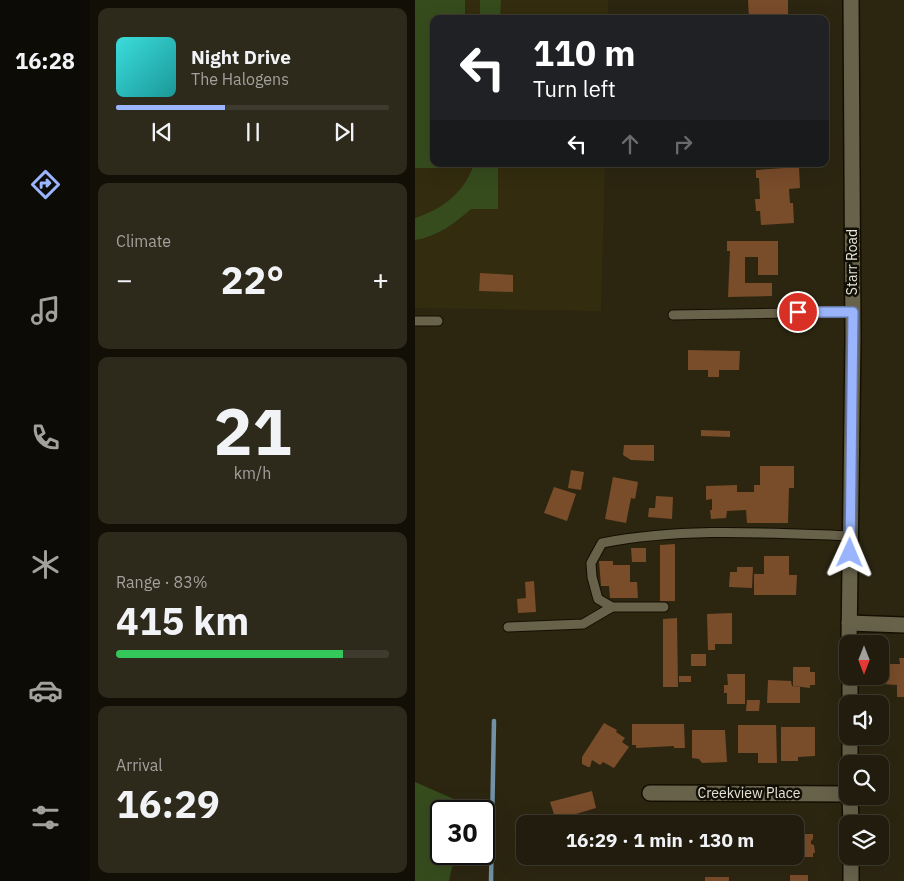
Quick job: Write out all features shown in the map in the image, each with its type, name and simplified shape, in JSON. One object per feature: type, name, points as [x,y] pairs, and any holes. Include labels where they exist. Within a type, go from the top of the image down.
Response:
[{"type":"street","name":"Starr Road","points":[[849,635],[853,312],[851,0]]},
{"type":"street","points":[[849,623],[904,625]]},
{"type":"street","name":"Creekview Place","points":[[650,793],[839,795]]},
{"type":"street","points":[[851,865],[851,881]]},
{"type":"lane","points":[[673,315],[853,312]]},
{"type":"lane","points":[[415,321],[438,321]]},
{"type":"lane","points":[[612,607],[598,598],[592,577],[591,563],[602,543],[637,536],[692,533],[772,533],[850,536]]},
{"type":"lane","points":[[508,627],[583,624],[612,607],[664,607]]},
{"type":"shaded area","points":[[415,0],[608,0],[608,15],[430,15],[430,167],[605,167],[601,311],[415,308]]},
{"type":"green space","points":[[415,0],[465,0],[465,15],[430,15],[430,167],[463,168],[415,168]]},
{"type":"green space","points":[[480,0],[501,0],[500,15],[480,15]]},
{"type":"green space","points":[[473,167],[498,167],[498,209],[471,209],[438,233],[415,240],[415,218],[435,210],[452,198],[470,174]]},
{"type":"green space","points":[[415,782],[456,800],[430,800],[430,865],[453,865],[449,881],[415,881]]},
{"type":"building","points":[[748,0],[788,0],[788,15],[749,15]]},
{"type":"building","points":[[799,167],[800,188],[789,189],[790,203],[793,203],[794,223],[761,225],[760,211],[756,211],[755,199],[760,199],[759,178],[756,178],[756,170]]},
{"type":"building","points":[[727,241],[778,241],[778,275],[758,275],[758,257],[745,257],[745,283],[772,283],[772,296],[728,297],[730,251],[727,251]]},
{"type":"building","points":[[480,273],[513,275],[513,292],[479,291]]},
{"type":"building","points":[[688,350],[740,351],[739,370],[719,370],[719,377],[708,377],[708,370],[688,370]]},
{"type":"building","points":[[701,430],[730,431],[730,437],[701,436]]},
{"type":"building","points":[[624,445],[654,445],[654,461],[631,460],[623,455]]},
{"type":"building","points":[[760,466],[794,466],[794,488],[789,488],[788,523],[747,523],[746,510],[727,511],[726,518],[711,519],[712,499],[706,500],[706,486],[737,485],[737,492],[754,492],[754,485],[760,485]]},
{"type":"building","points":[[571,470],[584,472],[581,490],[568,488]]},
{"type":"building","points":[[613,477],[638,482],[635,499],[631,498],[626,523],[605,519]]},
{"type":"building","points":[[554,487],[576,494],[567,521],[544,513]]},
{"type":"building","points":[[656,496],[673,497],[672,519],[648,517],[649,508],[655,508]]},
{"type":"building","points":[[675,544],[675,601],[660,601],[660,545]]},
{"type":"building","points":[[631,548],[646,548],[646,562],[632,562]]},
{"type":"building","points":[[764,556],[789,556],[789,575],[797,575],[796,595],[754,595],[754,574],[764,574]]},
{"type":"building","points":[[599,561],[613,561],[613,565],[630,565],[630,582],[637,582],[638,598],[610,598],[609,586],[601,586]]},
{"type":"building","points":[[737,567],[753,567],[752,588],[729,587],[730,572],[737,572]]},
{"type":"building","points":[[534,581],[536,612],[518,613],[517,599],[526,598],[525,582]]},
{"type":"building","points":[[732,613],[732,644],[715,644],[715,650],[708,650],[707,614]]},
{"type":"building","points":[[677,618],[678,687],[663,687],[663,619]]},
{"type":"building","points":[[691,654],[706,654],[706,666],[691,666]]},
{"type":"building","points":[[899,658],[904,658],[904,697],[897,697],[897,685],[889,684],[889,664],[900,664]]},
{"type":"building","points":[[793,667],[810,667],[810,672],[815,672],[815,685],[810,685],[810,688],[793,686]]},
{"type":"building","points":[[727,674],[745,674],[745,704],[727,704],[727,693],[724,693],[724,685],[728,685]]},
{"type":"building","points":[[679,676],[691,676],[691,682],[679,682]]},
{"type":"building","points":[[768,680],[791,681],[792,686],[800,687],[800,703],[767,703]]},
{"type":"building","points":[[747,700],[760,700],[759,711],[746,711]]},
{"type":"building","points":[[604,723],[617,730],[616,732],[625,738],[622,742],[629,747],[614,768],[603,762],[600,765],[592,760],[590,767],[588,767],[582,764],[582,757]]},
{"type":"building","points":[[632,724],[684,724],[685,748],[674,748],[674,746],[636,748],[636,745],[632,745]]},
{"type":"building","points":[[738,725],[776,725],[777,763],[758,763],[758,753],[738,753]]},
{"type":"building","points":[[781,727],[815,727],[815,756],[798,757],[798,761],[781,761]]},
{"type":"building","points":[[692,730],[725,730],[727,762],[702,763],[699,759],[692,758]]},
{"type":"building","points":[[592,791],[596,808],[573,815],[554,815],[550,802]]},
{"type":"building","points":[[804,831],[805,834],[813,834],[811,844],[814,845],[815,853],[813,853],[813,857],[804,857]]},
{"type":"building","points":[[790,875],[808,875],[808,881],[790,881]]},
{"type":"building","points":[[705,877],[729,877],[729,881],[705,881]]},
{"type":"waterway","points":[[491,881],[494,721]]},
{"type":"route","points":[[798,312],[853,312],[850,553]]}]
